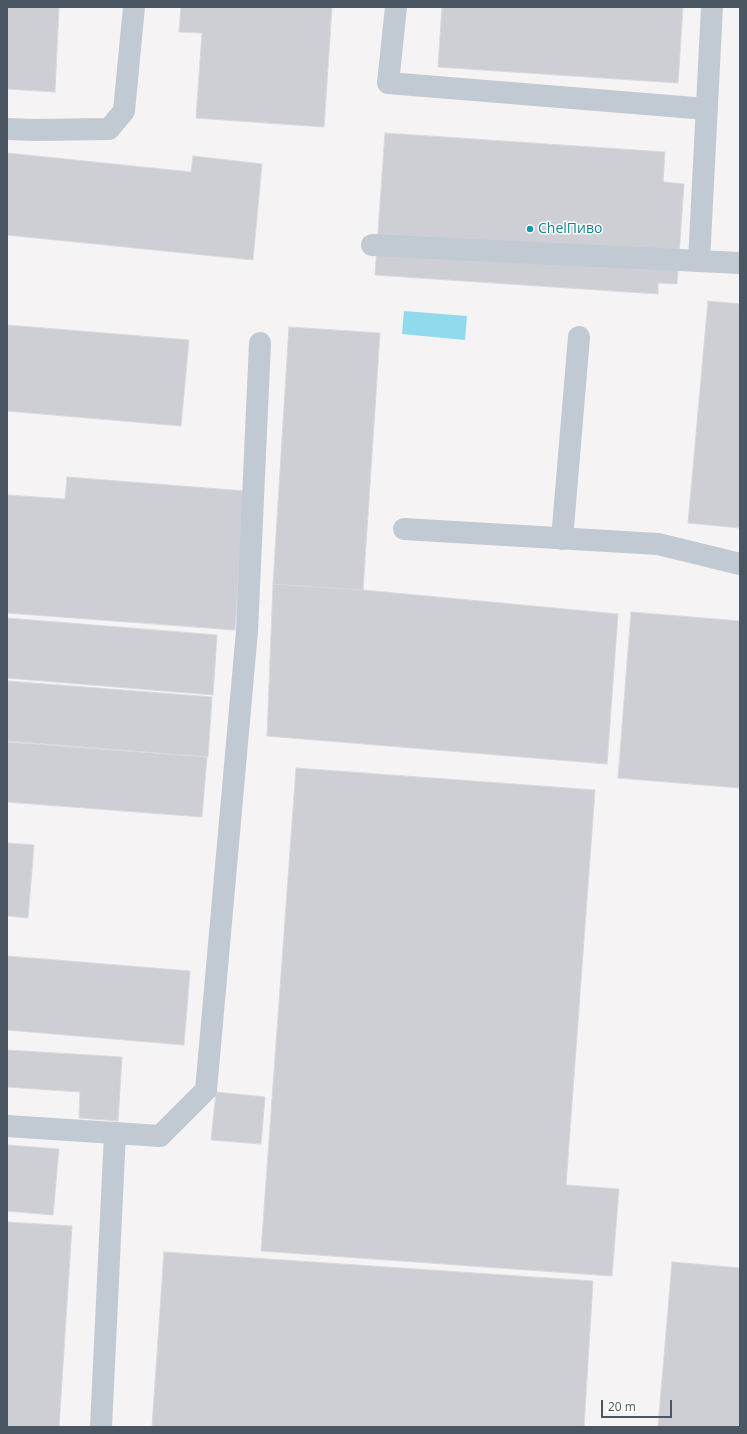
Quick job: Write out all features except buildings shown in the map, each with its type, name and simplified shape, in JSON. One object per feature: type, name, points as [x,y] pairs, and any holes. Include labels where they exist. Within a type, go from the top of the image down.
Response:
[{"type":"street","points":[[7,129],[109,129],[124,111],[134,7]]},
{"type":"street","points":[[396,7],[388,83],[707,109]]},
{"type":"street","points":[[699,261],[712,7]]},
{"type":"street","points":[[372,245],[740,263]]},
{"type":"street","points":[[562,539],[579,337]]},
{"type":"street","points":[[7,1126],[160,1136],[206,1090],[247,630],[260,343]]},
{"type":"street","points":[[404,528],[658,544],[740,564]]},
{"type":"street","points":[[101,1427],[115,1133]]},
{"type":"water","points":[[404,311],[467,316],[465,340],[402,334]]},
{"type":"place","name":"ChelПиво","points":[[530,229]]}]
